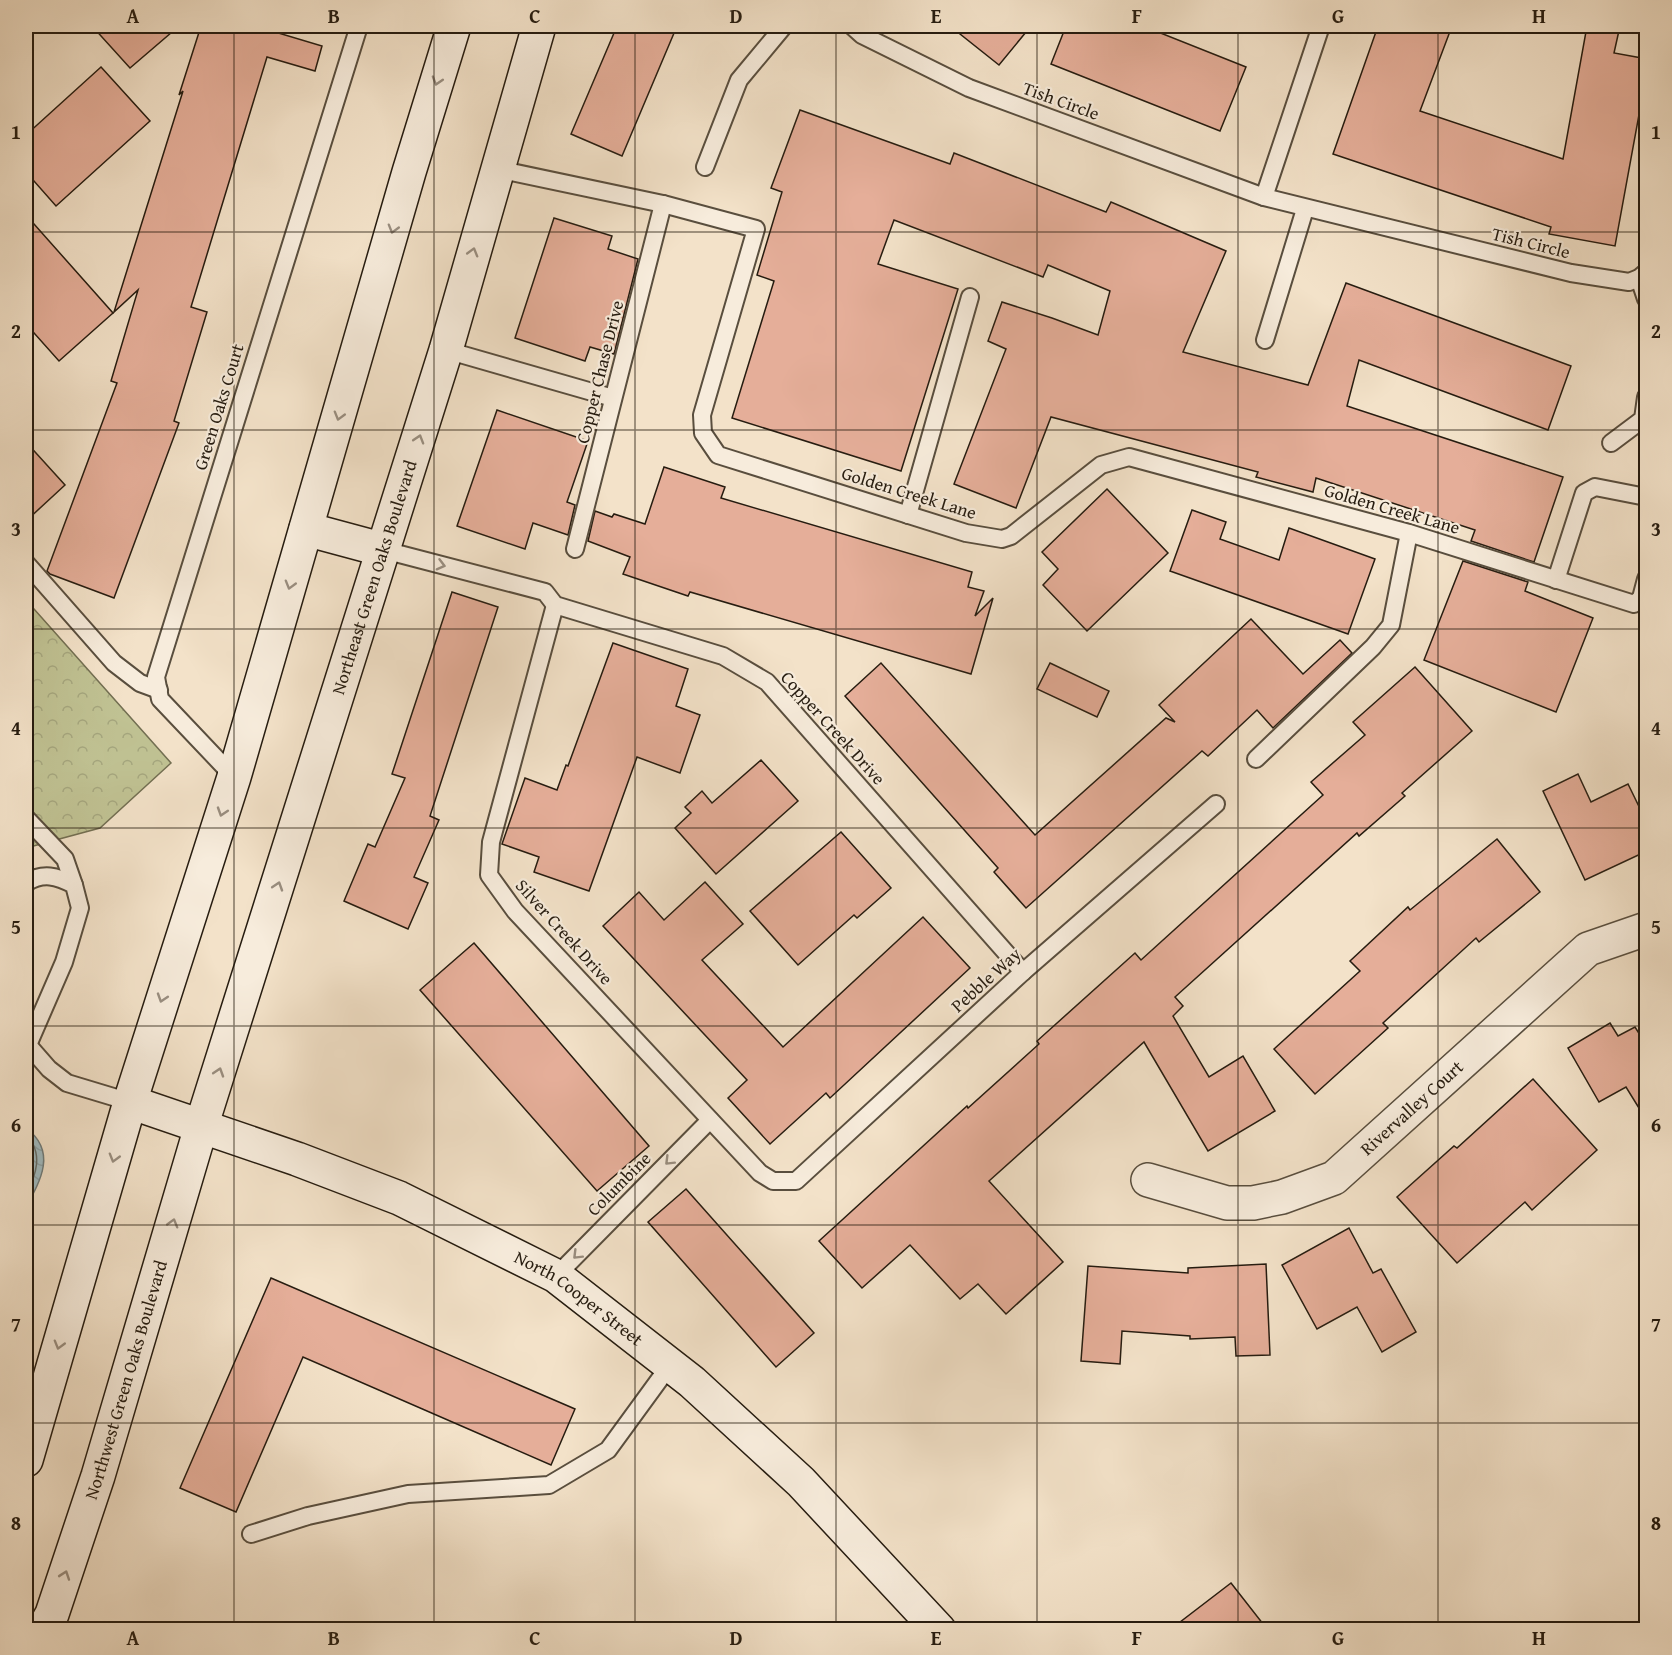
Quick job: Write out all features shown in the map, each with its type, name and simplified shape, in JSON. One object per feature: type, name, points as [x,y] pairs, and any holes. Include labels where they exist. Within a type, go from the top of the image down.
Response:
[{"type":"main road","points":[[26,1460],[130,1102],[234,777],[409,172],[454,26]]},
{"type":"main road","name":"Northeast Green Oaks Boulevard","points":[[201,1127],[446,350],[539,26]]},
{"type":"main road","points":[[306,529],[384,550]]},
{"type":"main road","name":"Rivervalley Court","points":[[1148,1180],[1227,1203],[1252,1203],[1282,1197],[1334,1178],[1588,949],[1647,929]]},
{"type":"main road","name":"North Cooper Street","points":[[130,1102],[399,1198],[556,1276],[692,1382],[801,1482],[939,1629]]},
{"type":"main road","name":"Northwest Green Oaks Boulevard","points":[[43,1629],[52,1614],[98,1476],[201,1127]]},
{"type":"lane","name":"Green Oaks Court","points":[[159,690],[156,677],[158,668],[359,26]]},
{"type":"lane","points":[[705,167],[739,80],[784,26]]},
{"type":"lane","name":"Tish Circle","points":[[852,26],[862,35],[969,88],[1264,197],[1571,273],[1629,282],[1643,275]]},
{"type":"lane","points":[[1264,197],[1321,26]]},
{"type":"lane","name":"Golden Creek Lane","points":[[497,169],[663,204],[756,229],[702,415],[703,433],[718,455],[966,533],[1002,539],[1011,536],[1101,465],[1129,457],[1409,533],[1634,604],[1641,598],[1647,579]]},
{"type":"lane","name":"Copper Chase Drive","points":[[575,549],[663,204]]},
{"type":"lane","points":[[1265,340],[1305,209]]},
{"type":"lane","points":[[1643,275],[1647,299]]},
{"type":"lane","points":[[909,515],[970,297]]},
{"type":"lane","points":[[446,350],[613,398]]},
{"type":"lane","points":[[1611,443],[1645,419],[1647,396]]},
{"type":"lane","points":[[1556,580],[1584,493],[1595,487],[1647,497]]},
{"type":"lane","points":[[1256,759],[1373,647],[1390,625],[1409,533]]},
{"type":"lane","name":"Copper Creek Drive","points":[[384,550],[546,592],[555,605],[723,656],[767,682],[1023,972]]},
{"type":"lane","points":[[26,563],[114,663],[140,683],[159,690],[160,699],[234,777]]},
{"type":"lane","name":"Silver Creek Drive","points":[[555,605],[491,842],[489,875],[515,910],[760,1173],[773,1181],[782,1182]]},
{"type":"lane","name":"Pebble Way","points":[[782,1182],[796,1181],[1023,972],[1216,804]]},
{"type":"lane","points":[[26,818],[65,859],[80,908],[64,962],[27,1042],[49,1069],[68,1083],[130,1102]]},
{"type":"lane","points":[[26,883],[33,878],[58,876],[74,885]]},
{"type":"lane","name":"Columbine","points":[[556,1276],[710,1120]]},
{"type":"lane","points":[[251,1534],[308,1516],[408,1494],[549,1485],[608,1450],[670,1365]]},
{"type":"green space","points":[[26,600],[171,763],[100,828],[26,848]]},
{"type":"water","points":[[26,1128],[36,1137],[44,1156],[41,1176],[26,1207]]},
{"type":"building","points":[[92,26],[179,26],[130,68]]},
{"type":"building","points":[[201,26],[255,26],[322,46],[315,71],[267,57],[191,307],[207,312],[174,421],[179,423],[114,598],[47,571],[117,383],[111,381],[138,290],[114,312]]},
{"type":"building","points":[[617,26],[677,26],[622,156],[571,134]]},
{"type":"building","points":[[950,26],[1031,26],[999,65]]},
{"type":"building","points":[[1066,26],[1143,26],[1246,67],[1220,131],[1051,64]]},
{"type":"building","points":[[1378,26],[1452,26],[1420,111],[1563,159],[1587,26],[1620,26],[1614,53],[1647,59],[1647,71],[1615,246],[1549,234],[1551,227],[1333,154]]},
{"type":"building","points":[[101,67],[150,121],[56,206],[26,172],[26,135]]},
{"type":"building","points":[[800,110],[950,164],[954,153],[1106,212],[1111,202],[1226,251],[1183,352],[1308,385],[1346,283],[1571,366],[1548,430],[1359,360],[1347,406],[1563,477],[1534,562],[1471,541],[1475,530],[1316,478],[1313,492],[1256,477],[1258,472],[1051,417],[1016,508],[954,484],[1006,349],[988,341],[1002,302],[1098,335],[1110,291],[1048,265],[1043,277],[894,220],[878,264],[958,289],[901,471],[732,418],[774,281],[757,275],[782,192],[771,188]]},
{"type":"building","points":[[26,215],[113,313],[59,361],[26,324]]},
{"type":"building","points":[[554,218],[612,236],[608,249],[638,259],[614,354],[590,347],[585,361],[515,338]]},
{"type":"building","points":[[497,410],[588,441],[567,502],[575,505],[568,535],[533,523],[525,549],[457,526]]},
{"type":"building","points":[[26,442],[65,485],[26,521]]},
{"type":"building","points":[[664,467],[725,487],[721,498],[972,572],[968,587],[984,591],[975,616],[993,598],[971,674],[690,592],[688,596],[623,574],[630,557],[588,541],[595,511],[612,517],[614,514],[645,524]]},
{"type":"building","points":[[1107,489],[1168,553],[1087,631],[1043,585],[1058,569],[1042,552]]},
{"type":"building","points":[[1192,510],[1226,522],[1220,539],[1279,560],[1289,528],[1375,559],[1348,634],[1170,571]]},
{"type":"building","points":[[1463,561],[1528,582],[1525,591],[1593,618],[1556,712],[1424,660]]},
{"type":"building","points":[[452,592],[498,607],[430,816],[439,820],[414,877],[428,883],[408,929],[344,901],[368,844],[375,847],[405,778],[392,774]]},
{"type":"building","points":[[1251,619],[1303,674],[1340,640],[1352,653],[1273,728],[1257,710],[1208,756],[1202,751],[1026,908],[994,872],[998,868],[845,696],[881,663],[1035,835],[1166,718],[1175,722],[1159,705]]},
{"type":"building","points":[[613,643],[688,669],[676,706],[700,715],[680,773],[637,757],[589,891],[534,872],[539,857],[502,844],[525,778],[557,790]]},
{"type":"building","points":[[1050,663],[1109,691],[1097,717],[1037,689]]},
{"type":"building","points":[[1415,667],[1472,731],[1402,793],[1405,796],[1359,836],[1357,833],[1175,997],[1183,1006],[1173,1016],[1209,1077],[1243,1056],[1275,1111],[1208,1151],[1144,1042],[989,1181],[1063,1262],[1006,1314],[978,1284],[960,1299],[910,1245],[862,1288],[819,1241],[967,1106],[968,1108],[1039,1044],[1037,1041],[1135,953],[1141,960],[1323,795],[1311,782],[1365,735],[1353,722]]},
{"type":"building","points":[[761,760],[798,801],[716,874],[675,828],[691,813],[685,807],[702,791],[712,803]]},
{"type":"building","points":[[1578,774],[1591,802],[1628,784],[1647,823],[1647,851],[1585,880],[1543,791]]},
{"type":"building","points":[[841,832],[891,888],[857,918],[854,915],[798,965],[750,911]]},
{"type":"building","points":[[1497,839],[1540,892],[1479,942],[1476,938],[1383,1023],[1388,1028],[1315,1094],[1274,1049],[1360,971],[1350,961],[1408,907],[1410,910]]},
{"type":"building","points":[[705,882],[743,924],[702,960],[783,1047],[923,917],[970,968],[830,1098],[826,1093],[770,1144],[728,1098],[747,1080],[603,926],[639,892],[664,920]]},
{"type":"building","points":[[474,943],[649,1146],[597,1191],[420,990]]},
{"type":"building","points":[[1610,1023],[1618,1036],[1635,1027],[1647,1046],[1647,1121],[1626,1087],[1599,1102],[1568,1048]]},
{"type":"building","points":[[1533,1079],[1597,1150],[1532,1210],[1525,1202],[1457,1263],[1397,1197],[1454,1146],[1457,1148]]},
{"type":"building","points":[[686,1189],[814,1333],[776,1367],[648,1222]]},
{"type":"building","points":[[1349,1228],[1373,1273],[1381,1269],[1416,1332],[1382,1352],[1357,1307],[1317,1329],[1282,1265]]},
{"type":"building","points":[[1266,1264],[1270,1355],[1236,1356],[1235,1337],[1190,1339],[1190,1336],[1122,1331],[1120,1364],[1081,1361],[1088,1266],[1188,1273],[1188,1268]]},
{"type":"building","points":[[271,1278],[575,1409],[551,1465],[303,1357],[236,1512],[180,1488]]},
{"type":"building","points":[[1231,1583],[1267,1629],[1171,1629]]}]
